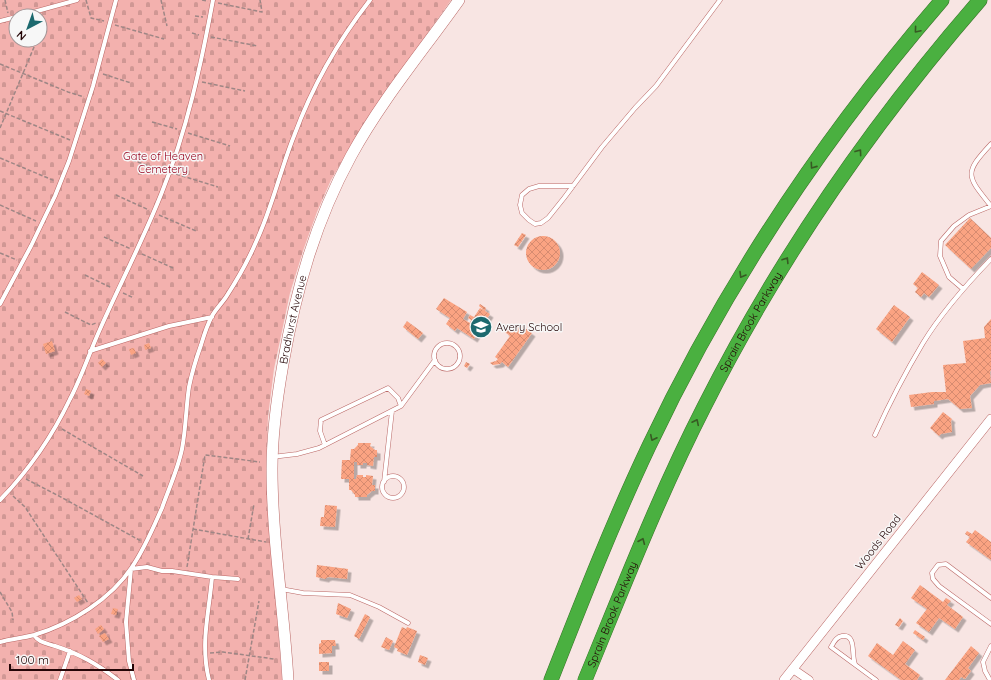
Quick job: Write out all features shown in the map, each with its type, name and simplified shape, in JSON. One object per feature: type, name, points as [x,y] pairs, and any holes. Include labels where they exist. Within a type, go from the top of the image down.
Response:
[{"type":"highway","points":[[551,680],[628,490],[676,392],[722,309],[764,240],[827,146],[880,75],[942,0]]},
{"type":"highway","name":"Sprain Brook Parkway","points":[[585,680],[654,512],[678,458],[717,380],[760,304],[805,230],[871,135],[926,64],[980,0]]},
{"type":"main road","name":"Bradhurst Avenue","points":[[288,680],[272,496],[272,457],[276,405],[293,312],[306,262],[319,225],[351,156],[372,121],[459,0]]},
{"type":"street","name":"Woods Road","points":[[784,680],[991,419]]},
{"type":"street","points":[[793,669],[809,680]]},
{"type":"lane","points":[[48,8],[77,0]]},
{"type":"lane","points":[[0,304],[42,224],[60,183],[75,142],[97,72],[116,0]]},
{"type":"lane","points":[[0,642],[34,635],[65,623],[91,608],[104,598],[131,569],[146,544],[176,471],[182,450],[189,387],[194,366],[212,316],[237,280],[257,242],[293,137],[312,91],[339,44],[370,0]]},
{"type":"lane","points":[[573,186],[539,186],[529,189],[522,195],[520,205],[522,213],[535,224],[541,223],[548,218],[573,186],[602,147],[656,86],[720,0]]},
{"type":"lane","points":[[0,500],[21,477],[47,442],[71,399],[90,351],[145,233],[184,132],[203,52],[213,1]]},
{"type":"lane","points":[[963,290],[949,277],[940,256],[941,241],[954,226],[964,218],[991,206],[974,185],[971,176],[978,158],[991,144]]},
{"type":"lane","points":[[875,436],[906,372],[924,341],[963,290],[991,259]]},
{"type":"lane","points":[[90,351],[169,326],[212,316]]},
{"type":"lane","points":[[272,457],[297,454],[325,445],[401,406],[435,360],[434,352],[436,348],[443,343],[451,343],[458,348],[460,352],[460,361],[454,367],[445,369],[437,364],[435,360]]},
{"type":"lane","points":[[325,445],[320,431],[321,420],[388,388],[398,398],[401,406]]},
{"type":"lane","points":[[384,482],[390,477],[397,478],[404,485],[403,492],[398,497],[391,498],[383,492],[383,488],[392,411]]},
{"type":"lane","points":[[991,598],[946,564],[938,565],[932,573],[935,583],[991,624]]},
{"type":"lane","points":[[131,569],[147,568],[238,579]]},
{"type":"lane","points":[[131,569],[126,622],[129,661],[134,680]]},
{"type":"lane","points":[[209,680],[204,654],[212,577]]},
{"type":"lane","points":[[281,589],[303,593],[350,595],[379,607],[408,623]]},
{"type":"lane","points":[[34,635],[38,640],[86,657],[118,680]]},
{"type":"lane","points":[[855,664],[852,656],[853,643],[851,640],[848,637],[843,636],[835,639],[831,647],[876,680]]},
{"type":"lane","points":[[990,680],[982,662],[991,646]]},
{"type":"lane","points":[[60,680],[70,651]]},
{"type":"path","points":[[5,0],[8,11]]},
{"type":"path","points":[[86,0],[91,18],[164,39]]},
{"type":"path","points":[[161,0],[167,26]]},
{"type":"path","points":[[202,0],[262,12],[260,0]]},
{"type":"path","points":[[192,33],[258,46]]},
{"type":"path","points":[[0,128],[34,48]]},
{"type":"path","points":[[0,64],[68,92],[89,98]]},
{"type":"path","points":[[97,72],[132,83]]},
{"type":"path","points":[[196,81],[245,91]]},
{"type":"path","points":[[0,111],[75,142]]},
{"type":"path","points":[[152,122],[230,146]]},
{"type":"path","points":[[0,158],[60,183]]},
{"type":"path","points":[[0,206],[42,224]]},
{"type":"path","points":[[0,253],[22,263]]},
{"type":"path","points":[[85,275],[134,298]]},
{"type":"path","points":[[65,312],[91,325],[104,320]]},
{"type":"path","points":[[56,426],[143,476]]},
{"type":"path","points":[[186,573],[205,455],[260,462]]},
{"type":"path","points":[[21,477],[59,496],[146,544]]},
{"type":"path","points":[[8,492],[25,507],[91,608]]},
{"type":"path","points":[[248,539],[254,504]]},
{"type":"path","points":[[193,529],[266,542]]},
{"type":"path","points":[[0,592],[12,612],[13,620]]},
{"type":"path","points":[[245,680],[259,601]]},
{"type":"path","points":[[204,654],[223,652],[274,659]]},
{"type":"green space","name":"Gate of Heaven Cemetery","points":[[0,0],[451,0],[366,120],[331,180],[317,212],[290,293],[274,369],[268,417],[266,466],[282,680],[0,680]]},
{"type":"building","points":[[970,218],[991,238],[991,248],[971,269],[945,245]]},
{"type":"building","points":[[522,233],[526,235],[518,247],[514,245]]},
{"type":"building","points":[[543,236],[555,241],[560,253],[555,265],[543,270],[531,265],[526,253],[531,241]]},
{"type":"building","points":[[922,272],[939,285],[929,297],[924,293],[921,297],[915,292],[918,288],[913,284]]},
{"type":"building","points":[[444,298],[467,312],[463,319],[470,323],[471,320],[468,318],[470,315],[474,317],[480,308],[490,314],[474,339],[457,328],[455,331],[446,324],[450,318],[436,309]]},
{"type":"building","points":[[480,304],[486,308],[485,311],[479,306]]},
{"type":"building","points":[[894,305],[910,317],[892,342],[876,329]]},
{"type":"building","points":[[991,319],[991,383],[980,385],[970,396],[972,408],[960,409],[948,399],[934,401],[934,404],[911,407],[909,395],[946,392],[943,365],[966,363],[963,341],[985,338],[984,327]]},
{"type":"building","points":[[407,321],[423,333],[418,339],[403,327]]},
{"type":"building","points":[[519,324],[532,333],[508,367],[502,362],[500,364],[493,365],[490,363],[498,359],[495,357],[510,336],[505,332],[509,327],[514,330]]},
{"type":"building","points":[[52,341],[55,351],[46,354],[43,344]]},
{"type":"building","points":[[149,343],[151,348],[145,350],[144,345]]},
{"type":"building","points":[[134,348],[136,353],[131,355],[129,349]]},
{"type":"building","points":[[102,359],[106,363],[102,367],[98,363]]},
{"type":"building","points":[[466,362],[470,364],[467,368],[464,366]]},
{"type":"building","points":[[86,389],[91,391],[89,396],[84,394]]},
{"type":"building","points":[[943,412],[952,419],[952,432],[941,434],[939,436],[930,428]]},
{"type":"building","points":[[358,443],[371,443],[370,446],[377,450],[377,457],[374,457],[373,466],[367,465],[367,463],[357,465],[357,462],[354,462],[354,479],[356,479],[357,475],[363,475],[363,477],[366,477],[366,475],[373,476],[372,485],[375,485],[375,491],[372,491],[367,495],[367,497],[355,497],[351,490],[349,490],[349,479],[341,479],[342,460],[350,460],[351,449],[354,449]]},
{"type":"building","points":[[325,505],[337,506],[335,527],[320,526],[321,517],[324,517]]},
{"type":"building","points":[[975,530],[991,542],[991,560],[966,542],[970,537],[965,534],[967,531],[972,534]]},
{"type":"building","points":[[317,565],[348,569],[347,579],[329,577],[326,579],[316,577]]},
{"type":"building","points":[[920,585],[943,602],[946,598],[951,601],[947,605],[963,617],[955,629],[939,618],[929,632],[916,623],[927,609],[911,598]]},
{"type":"building","points":[[79,595],[82,599],[77,602],[74,598]]},
{"type":"building","points":[[338,603],[351,609],[347,618],[336,614]]},
{"type":"building","points":[[113,608],[118,609],[116,615],[111,614]]},
{"type":"building","points":[[365,614],[370,617],[359,639],[354,636]]},
{"type":"building","points":[[900,618],[903,621],[899,627],[895,625]]},
{"type":"building","points":[[101,625],[104,629],[98,634],[95,629]]},
{"type":"building","points":[[402,627],[406,629],[407,627],[417,631],[407,655],[397,651],[398,649],[394,647]]},
{"type":"building","points":[[915,630],[925,637],[923,640],[913,633]]},
{"type":"building","points":[[105,633],[109,639],[103,642],[99,636]]},
{"type":"building","points":[[386,637],[393,641],[389,650],[381,647]]},
{"type":"building","points":[[321,640],[335,640],[336,646],[332,646],[332,653],[319,654],[319,644],[321,643]]},
{"type":"building","points":[[903,641],[915,650],[905,664],[920,675],[917,680],[901,680],[868,656],[877,643],[893,655]]},
{"type":"building","points":[[971,646],[979,653],[968,668],[971,671],[965,679],[961,677],[959,680],[945,680]]},
{"type":"building","points":[[420,655],[428,658],[425,665],[418,662]]},
{"type":"building","points":[[319,662],[329,662],[329,671],[319,671]]},
{"type":"place","name":"Avery School","points":[[481,327]]}]
